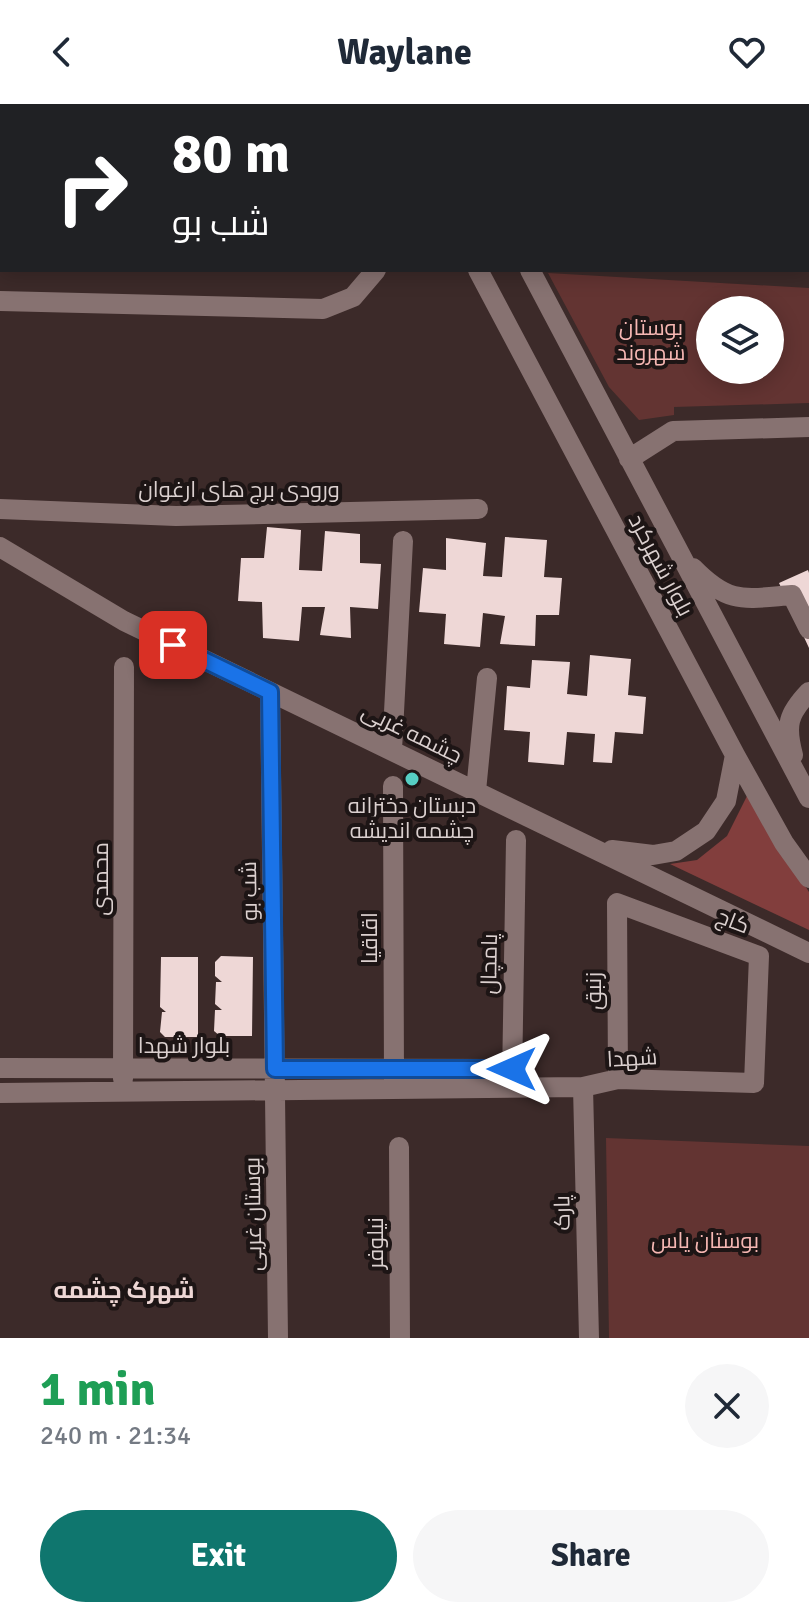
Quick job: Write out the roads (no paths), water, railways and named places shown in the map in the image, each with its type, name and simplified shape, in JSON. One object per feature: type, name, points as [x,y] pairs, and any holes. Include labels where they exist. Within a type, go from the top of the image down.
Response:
[{"type":"street","points":[[0,301],[323,309],[353,297],[374,272]]},
{"type":"street","name":"بلوار شهرکرد","points":[[479,272],[735,755],[784,843],[809,878]]},
{"type":"street","name":"بلوار شهرکرد","points":[[531,272],[804,790]]},
{"type":"street","points":[[629,459],[673,431],[809,427]]},
{"type":"street","name":"ورودی برج های ارغوان","points":[[0,509],[176,516],[478,509]]},
{"type":"street","points":[[392,750],[403,541]]},
{"type":"street","name":"چشمه غربی","points":[[0,547],[124,621],[809,953]]},
{"type":"street","points":[[678,553],[712,587],[741,600],[792,595],[809,629]]},
{"type":"street","name":"محمدی","points":[[123,1091],[124,667]]},
{"type":"street","points":[[476,791],[487,678]]},
{"type":"street","name":"شب بو","points":[[270,692],[275,1090]]},
{"type":"street","points":[[804,790],[787,733],[793,709],[809,692]]},
{"type":"street","points":[[596,848],[653,855],[676,851],[706,831],[726,801],[735,755]]},
{"type":"street","name":"اقاقیا","points":[[393,786],[394,1079]]},
{"type":"street","name":"پامچال","points":[[512,1078],[516,840]]},
{"type":"street","name":"زنبق","points":[[617,903],[618,1079]]},
{"type":"street","name":"کاج","points":[[617,903],[759,956],[754,1083]]},
{"type":"street","name":"بلوار شهدا","points":[[0,1068],[275,1069],[394,1079]]},
{"type":"street","name":"بلوار شهدا","points":[[0,1093],[275,1090],[394,1079],[512,1078]]},
{"type":"street","name":"شهدا","points":[[512,1078],[583,1087],[618,1079],[754,1083]]},
{"type":"street","name":"پارک","points":[[583,1087],[589,1338]]},
{"type":"street","name":"بوستان غربی","points":[[275,1090],[278,1338]]},
{"type":"street","name":"نیلوفر","points":[[399,1147],[400,1338]]},
{"type":"place","name":"دبستان دخترانه چشمه اندیشه","points":[[412,779]]},
{"type":"district","name":"شهرک چشمه","points":[[124,1290]]},
{"type":"park label","name":"بوستان شهروند","points":[[651,340]]},
{"type":"park label","name":"بوستان یاس","points":[[705,1240]]}]
